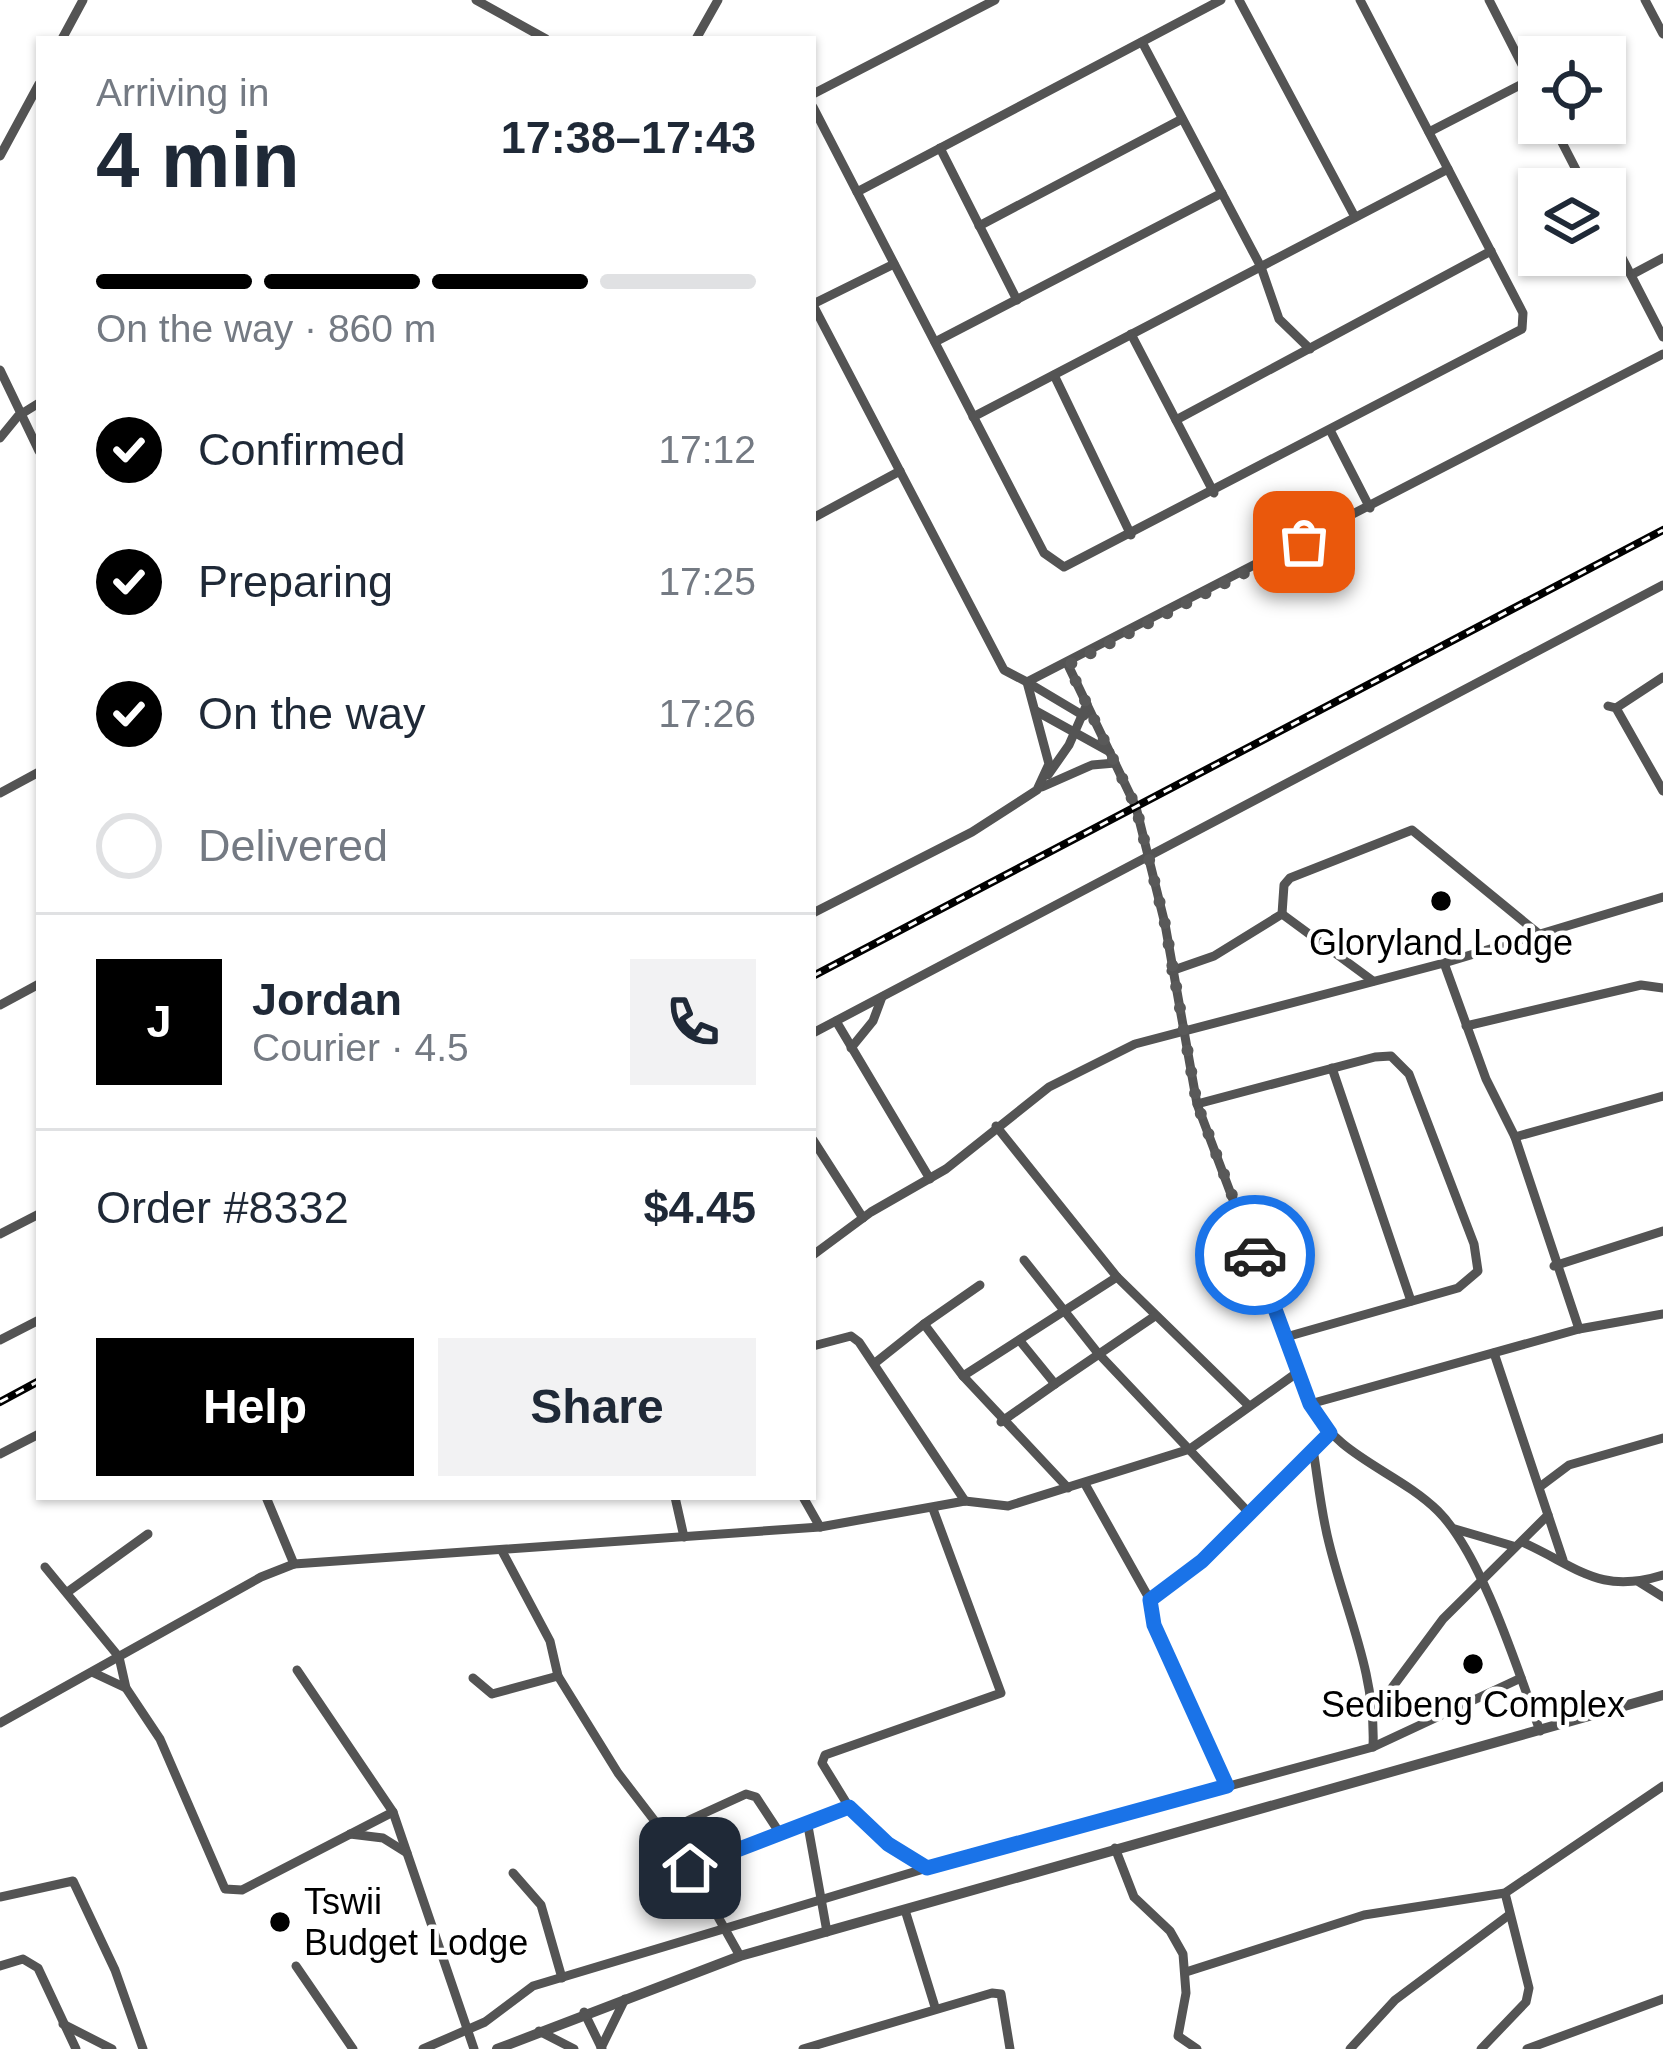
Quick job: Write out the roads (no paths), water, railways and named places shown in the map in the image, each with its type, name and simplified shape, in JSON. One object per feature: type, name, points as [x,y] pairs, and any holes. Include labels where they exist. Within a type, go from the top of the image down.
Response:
[{"type":"street","points":[[64,36],[83,0]]},
{"type":"street","points":[[698,35],[718,0]]},
{"type":"street","points":[[816,92],[995,0]]},
{"type":"street","points":[[857,192],[1221,0]]},
{"type":"street","points":[[1239,0],[1354,218]]},
{"type":"street","points":[[816,113],[1051,561],[1076,565],[1518,333],[1523,313],[1360,0]]},
{"type":"street","points":[[1489,0],[1518,58]]},
{"type":"street","points":[[1645,0],[1663,34]]},
{"type":"street","points":[[479,1],[541,36]]},
{"type":"street","points":[[1142,42],[1261,267],[1279,319],[1310,349]]},
{"type":"street","points":[[1429,132],[1518,86]]},
{"type":"street","points":[[0,156],[36,90]]},
{"type":"street","points":[[979,226],[1182,119]]},
{"type":"street","points":[[940,148],[1017,300]]},
{"type":"street","points":[[973,417],[1448,169]]},
{"type":"street","points":[[934,342],[1222,193]]},
{"type":"street","points":[[1176,420],[1491,251]]},
{"type":"street","points":[[1631,274],[1663,258]]},
{"type":"street","points":[[816,303],[894,264]]},
{"type":"street","points":[[1626,265],[1663,337]]},
{"type":"street","points":[[816,310],[1004,670],[1084,709]]},
{"type":"street","points":[[1131,334],[1214,493]]},
{"type":"street","points":[[1027,682],[1068,665],[1663,354]]},
{"type":"street","points":[[0,370],[36,446]]},
{"type":"street","points":[[1054,375],[1132,536]]},
{"type":"street","points":[[0,438],[18,416],[36,405]]},
{"type":"street","points":[[1331,432],[1370,508]]},
{"type":"street","points":[[816,516],[901,471]]},
{"type":"street","points":[[816,1031],[1150,853],[1181,842],[1376,741],[1663,585]]},
{"type":"street","points":[[1068,665],[1084,709],[1113,758],[1150,853],[1197,1104],[1310,1404],[1330,1433],[1420,1497],[1452,1528],[1480,1583],[1540,1731]]},
{"type":"street","points":[[1663,676],[1612,707],[1663,791]]},
{"type":"street","points":[[1027,682],[1046,735],[1049,764],[1041,785]]},
{"type":"street","points":[[1041,785],[1075,733],[1084,709]]},
{"type":"street","points":[[1035,710],[1113,758]]},
{"type":"street","points":[[816,911],[972,832],[1041,785],[1113,758]]},
{"type":"street","points":[[0,794],[36,774]]},
{"type":"street","points":[[1282,914],[1284,885],[1290,878],[1412,830],[1539,934]]},
{"type":"street","points":[[816,1253],[863,1218],[930,1179],[1077,1070],[1180,1030],[1444,963],[1663,897]]},
{"type":"street","points":[[1171,971],[1214,956],[1282,914]]},
{"type":"street","points":[[1282,914],[1373,981]]},
{"type":"street","points":[[1444,963],[1515,1137],[1554,1266],[1579,1329]]},
{"type":"street","points":[[1466,1026],[1642,985],[1663,988]]},
{"type":"street","points":[[1,1003],[36,986]]},
{"type":"street","points":[[851,1048],[873,1021],[883,996]]},
{"type":"street","points":[[836,1021],[930,1179]]},
{"type":"street","points":[[1197,1104],[1375,1057],[1402,1061],[1474,1244],[1478,1271],[1469,1282],[1286,1336]]},
{"type":"street","points":[[1332,1068],[1411,1301]]},
{"type":"street","points":[[1515,1137],[1663,1096]]},
{"type":"street","points":[[996,1126],[1117,1277],[1246,1404]]},
{"type":"street","points":[[816,1145],[863,1218]]},
{"type":"street","points":[[0,1234],[36,1216]]},
{"type":"street","points":[[1554,1266],[1663,1231]]},
{"type":"street","points":[[1024,1260],[1097,1352],[1251,1514]]},
{"type":"street","points":[[962,1376],[1117,1277]]},
{"type":"street","points":[[875,1363],[980,1285]]},
{"type":"street","points":[[1310,1404],[1579,1329],[1663,1314]]},
{"type":"street","points":[[1000,1422],[1155,1316]]},
{"type":"street","points":[[0,1340],[36,1322]]},
{"type":"street","points":[[924,1324],[1000,1422],[1068,1487]]},
{"type":"street","points":[[816,1345],[851,1336],[875,1363],[965,1501]]},
{"type":"street","points":[[1020,1341],[1054,1384]]},
{"type":"street","points":[[1494,1353],[1563,1560]]},
{"type":"street","points":[[0,1723],[260,1576],[294,1564],[820,1527],[965,1501],[1008,1506],[1190,1449],[1246,1404],[1298,1372]]},
{"type":"street","points":[[1150,1600],[1251,1514],[1330,1433]]},
{"type":"street","points":[[0,1454],[36,1435]]},
{"type":"street","points":[[1541,1486],[1569,1466],[1663,1438]]},
{"type":"street","points":[[1313,1449],[1330,1548],[1365,1657],[1374,1712],[1373,1747]]},
{"type":"street","points":[[1084,1484],[1150,1600],[1154,1625],[1227,1786]]},
{"type":"street","points":[[267,1500],[294,1564]]},
{"type":"street","points":[[675,1500],[684,1537]]},
{"type":"street","points":[[805,1500],[820,1527]]},
{"type":"street","points":[[927,1868],[888,1844],[849,1807],[822,1763],[825,1755],[1001,1693],[933,1509]]},
{"type":"street","points":[[1374,1712],[1442,1619],[1548,1515]]},
{"type":"street","points":[[1452,1528],[1563,1560],[1603,1583],[1639,1582],[1663,1575]]},
{"type":"street","points":[[69,1591],[148,1534]]},
{"type":"street","points":[[502,1551],[550,1641],[558,1676],[690,1868],[740,1956]]},
{"type":"street","points":[[45,1567],[119,1657],[125,1688],[160,1739],[225,1889],[242,1891],[393,1812]]},
{"type":"street","points":[[1639,1582],[1663,1597]]},
{"type":"street","points":[[297,1670],[393,1812],[474,2049]]},
{"type":"street","points":[[94,1673],[125,1688]]},
{"type":"street","points":[[473,1678],[492,1694],[558,1676]]},
{"type":"street","points":[[423,2049],[496,2016],[525,1989],[927,1868],[1373,1747],[1521,1678]]},
{"type":"street","points":[[497,2049],[740,1956],[1663,1695]]},
{"type":"street","points":[[1186,1972],[1364,1915],[1504,1893],[1663,1786]]},
{"type":"street","points":[[663,1832],[746,1794],[756,1797],[781,1835]]},
{"type":"street","points":[[690,1868],[849,1807]]},
{"type":"street","points":[[808,1826],[827,1932]]},
{"type":"street","points":[[350,1834],[383,1838],[410,1857]]},
{"type":"street","points":[[1115,1848],[1134,1897],[1176,1940],[1186,1972],[1178,2036],[1197,2049]]},
{"type":"street","points":[[513,1873],[541,1905],[562,1978]]},
{"type":"street","points":[[0,1897],[73,1881],[115,1970],[143,2049]]},
{"type":"street","points":[[1481,2049],[1526,2002],[1529,1988],[1504,1893]]},
{"type":"street","points":[[905,1910],[935,2007]]},
{"type":"street","points":[[1350,2049],[1395,2000],[1509,1915]]},
{"type":"street","points":[[0,1966],[22,1959],[38,1968],[76,2049]]},
{"type":"street","points":[[296,1966],[353,2049]]},
{"type":"street","points":[[803,2049],[835,2044],[935,2007],[1001,1994],[1010,2049]]},
{"type":"street","points":[[602,2048],[627,1996]]},
{"type":"street","points":[[1527,2049],[1663,1999]]},
{"type":"street","points":[[584,2012],[602,2048]]},
{"type":"street","points":[[62,2024],[112,2049]]},
{"type":"street","points":[[538,2031],[574,2049]]},
{"type":"railway","points":[[816,974],[1663,530]]},
{"type":"railway","points":[[0,1402],[36,1383]]},
{"type":"place","name":"Gloryland Lodge","points":[[1441,901]]},
{"type":"place","name":"Sedibeng Complex","points":[[1473,1664]]},
{"type":"place","name":"Tswii Budget Lodge","points":[[280,1922]]}]
